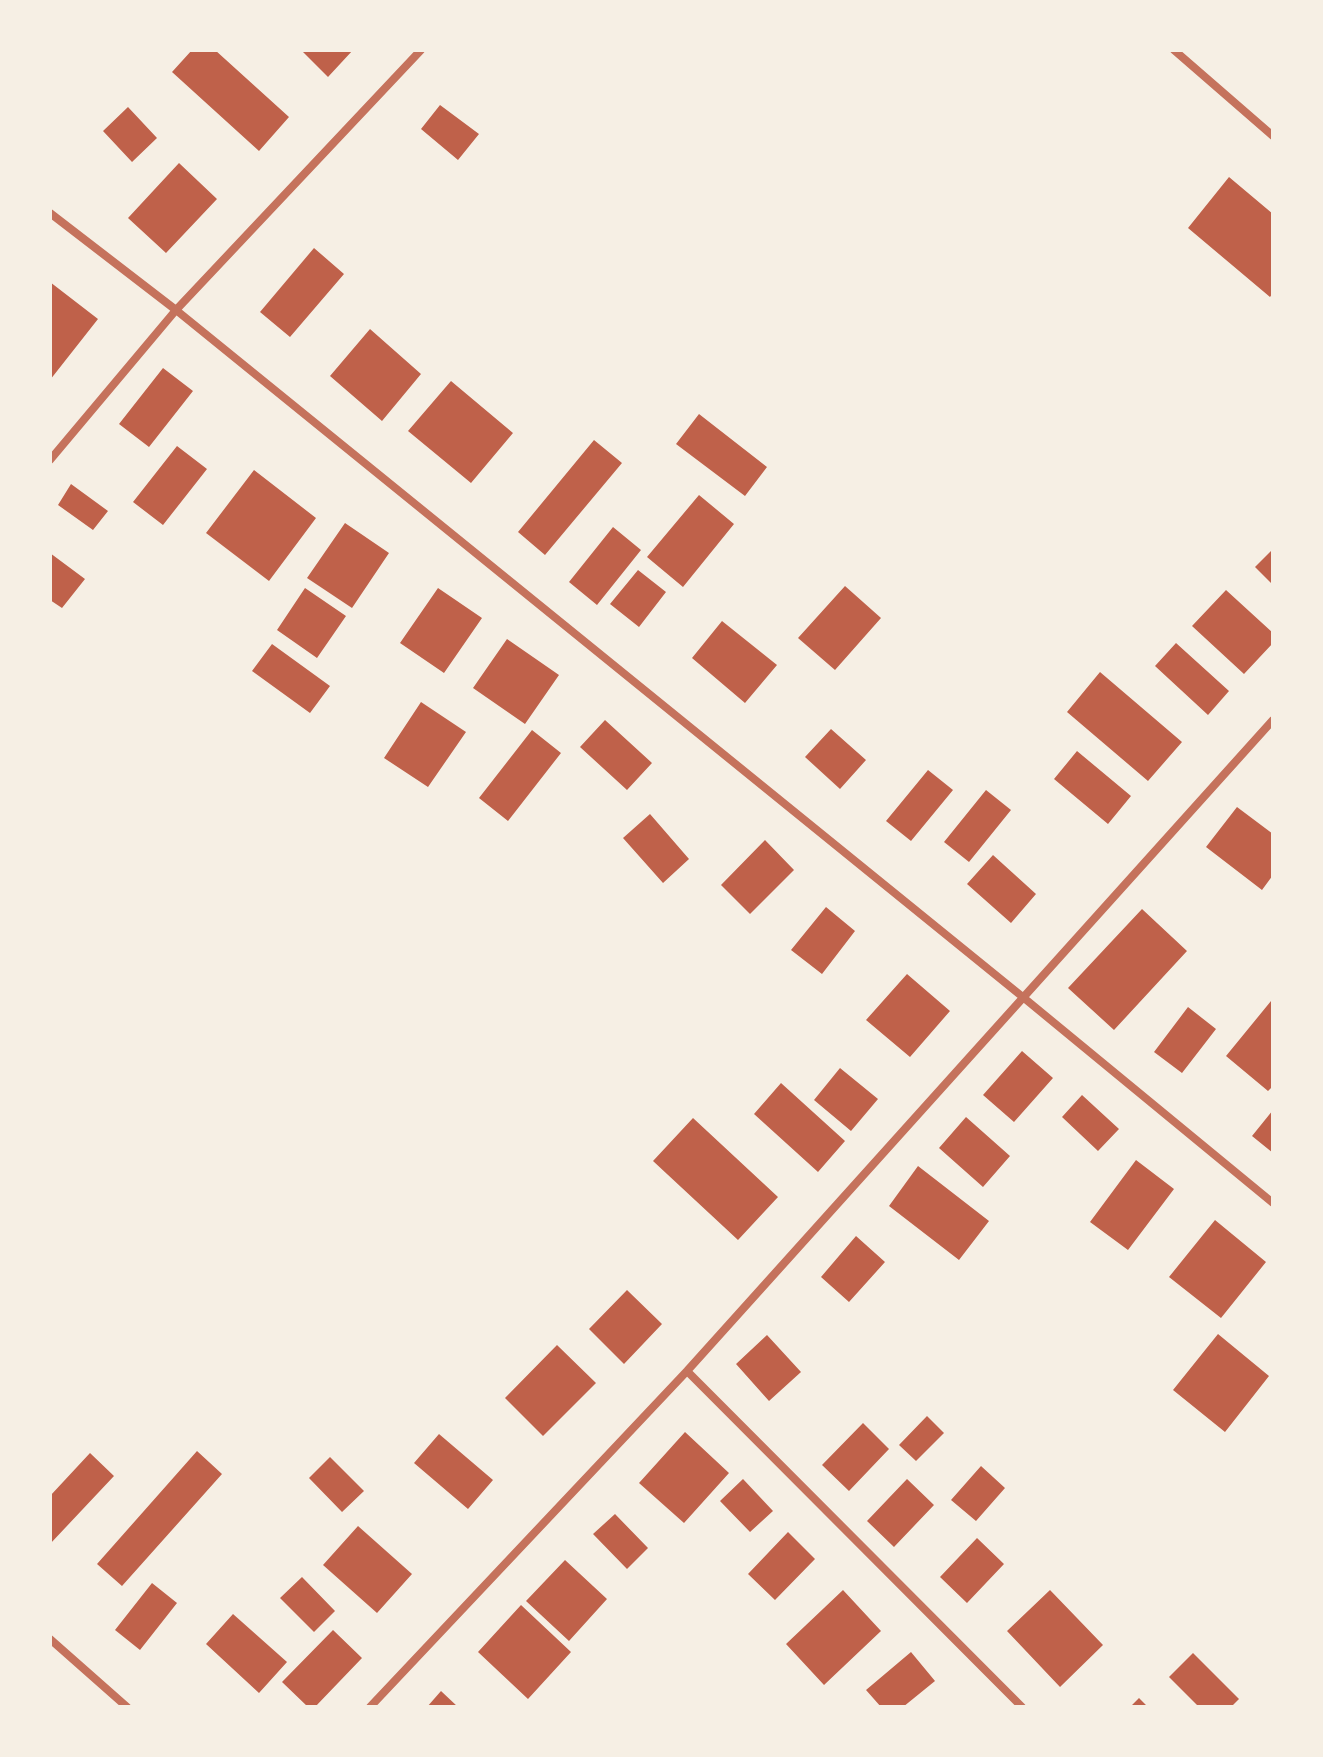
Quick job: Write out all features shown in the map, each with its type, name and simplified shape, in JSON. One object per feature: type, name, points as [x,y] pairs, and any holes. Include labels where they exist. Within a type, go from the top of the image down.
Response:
[{"type":"street","points":[[50,460],[176,310],[421,50]]},
{"type":"street","points":[[1174,50],[1273,136]]},
{"type":"street","points":[[50,213],[176,310],[1273,1203]]},
{"type":"street","points":[[370,1707],[687,1371],[1273,720]]},
{"type":"street","points":[[687,1371],[1022,1707]]},
{"type":"street","points":[[50,1639],[127,1707]]},
{"type":"building","points":[[192,50],[215,50],[289,117],[259,151],[172,72]]},
{"type":"building","points":[[301,50],[353,50],[328,77]]},
{"type":"building","points":[[440,105],[479,134],[458,160],[421,129]]},
{"type":"building","points":[[128,107],[157,138],[132,162],[103,131]]},
{"type":"building","points":[[179,163],[217,199],[166,253],[128,218]]},
{"type":"building","points":[[1229,177],[1273,214],[1273,293],[1270,297],[1188,228]]},
{"type":"building","points":[[314,248],[344,274],[290,337],[260,312]]},
{"type":"building","points":[[50,282],[98,319],[50,380]]},
{"type":"building","points":[[370,329],[421,374],[382,421],[330,376]]},
{"type":"building","points":[[163,368],[193,391],[149,447],[119,424]]},
{"type":"building","points":[[451,381],[513,433],[471,483],[408,431]]},
{"type":"building","points":[[699,414],[767,467],[745,496],[676,444]]},
{"type":"building","points":[[594,440],[622,463],[545,555],[518,532]]},
{"type":"building","points":[[177,446],[207,469],[163,525],[133,502]]},
{"type":"building","points":[[254,470],[316,518],[269,581],[206,533]]},
{"type":"building","points":[[71,484],[108,511],[93,530],[58,505]]},
{"type":"building","points":[[699,495],[734,524],[683,587],[647,557]]},
{"type":"building","points":[[345,523],[389,553],[352,608],[307,578]]},
{"type":"building","points":[[613,527],[641,550],[597,605],[569,582]]},
{"type":"building","points":[[1273,549],[1273,585],[1255,567]]},
{"type":"building","points":[[50,553],[85,579],[62,608],[50,600]]},
{"type":"building","points":[[638,570],[666,592],[639,627],[610,604]]},
{"type":"building","points":[[845,586],[881,618],[835,670],[798,638]]},
{"type":"building","points":[[305,588],[346,616],[317,658],[277,630]]},
{"type":"building","points":[[438,588],[482,618],[444,673],[400,643]]},
{"type":"building","points":[[1226,590],[1273,633],[1273,643],[1244,674],[1192,626]]},
{"type":"building","points":[[722,621],[777,665],[745,703],[692,658]]},
{"type":"building","points":[[507,639],[559,675],[525,724],[473,688]]},
{"type":"building","points":[[1176,643],[1229,691],[1208,715],[1155,666]]},
{"type":"building","points":[[272,644],[330,686],[310,713],[252,671]]},
{"type":"building","points":[[1100,672],[1182,742],[1148,781],[1067,712]]},
{"type":"building","points":[[421,702],[466,732],[428,787],[384,758]]},
{"type":"building","points":[[605,720],[652,763],[627,790],[580,747]]},
{"type":"building","points":[[831,729],[866,760],[840,789],[805,757]]},
{"type":"building","points":[[532,730],[561,753],[508,821],[479,798]]},
{"type":"building","points":[[1077,751],[1131,796],[1108,824],[1054,779]]},
{"type":"building","points":[[928,770],[953,790],[911,841],[886,821]]},
{"type":"building","points":[[986,790],[1011,810],[969,862],[944,842]]},
{"type":"building","points":[[1237,807],[1273,834],[1273,875],[1262,890],[1206,847]]},
{"type":"building","points":[[650,814],[689,859],[663,883],[623,838]]},
{"type":"building","points":[[765,840],[794,870],[750,914],[721,885]]},
{"type":"building","points":[[993,855],[1036,894],[1011,923],[967,884]]},
{"type":"building","points":[[826,907],[855,931],[822,974],[791,950]]},
{"type":"building","points":[[1142,909],[1187,951],[1114,1030],[1068,988]]},
{"type":"building","points":[[907,974],[950,1011],[910,1057],[866,1020]]},
{"type":"building","points":[[1271,1001],[1273,1086],[1268,1091],[1226,1056]]},
{"type":"building","points":[[1188,1007],[1216,1029],[1182,1073],[1154,1052]]},
{"type":"building","points":[[1022,1051],[1053,1078],[1014,1122],[983,1095]]},
{"type":"building","points":[[840,1068],[878,1099],[851,1131],[814,1100]]},
{"type":"building","points":[[781,1083],[845,1141],[818,1172],[754,1114]]},
{"type":"building","points":[[1082,1095],[1119,1129],[1098,1151],[1062,1117]]},
{"type":"building","points":[[1273,1110],[1273,1153],[1252,1136]]},
{"type":"building","points":[[966,1117],[1010,1156],[983,1187],[939,1148]]},
{"type":"building","points":[[693,1118],[778,1197],[738,1240],[653,1161]]},
{"type":"building","points":[[1136,1160],[1174,1189],[1128,1250],[1090,1222]]},
{"type":"building","points":[[918,1166],[989,1221],[959,1260],[889,1206]]},
{"type":"building","points":[[1215,1220],[1266,1262],[1221,1318],[1169,1277]]},
{"type":"building","points":[[856,1236],[885,1262],[849,1302],[821,1277]]},
{"type":"building","points":[[627,1290],[662,1324],[624,1364],[589,1329]]},
{"type":"building","points":[[1218,1334],[1269,1376],[1225,1432],[1173,1390]]},
{"type":"building","points":[[767,1335],[801,1372],[769,1401],[736,1364]]},
{"type":"building","points":[[557,1345],[596,1383],[543,1436],[505,1398]]},
{"type":"building","points":[[927,1416],[944,1433],[916,1461],[899,1445]]},
{"type":"building","points":[[863,1423],[889,1449],[849,1491],[822,1465]]},
{"type":"building","points":[[685,1432],[729,1473],[684,1523],[639,1483]]},
{"type":"building","points":[[439,1434],[493,1480],[468,1509],[414,1463]]},
{"type":"building","points":[[197,1451],[222,1474],[122,1586],[97,1564]]},
{"type":"building","points":[[90,1453],[114,1476],[50,1544],[50,1496]]},
{"type":"building","points":[[330,1457],[364,1491],[342,1512],[309,1478]]},
{"type":"building","points":[[981,1466],[1005,1488],[976,1521],[951,1500]]},
{"type":"building","points":[[743,1479],[773,1511],[750,1532],[720,1501]]},
{"type":"building","points":[[907,1479],[934,1505],[894,1547],[867,1521]]},
{"type":"building","points":[[615,1514],[648,1548],[627,1569],[593,1534]]},
{"type":"building","points":[[358,1526],[412,1574],[377,1613],[323,1565]]},
{"type":"building","points":[[788,1532],[815,1559],[775,1600],[748,1574]]},
{"type":"building","points":[[977,1538],[1004,1564],[967,1603],[940,1577]]},
{"type":"building","points":[[565,1560],[607,1599],[569,1641],[526,1601]]},
{"type":"building","points":[[302,1577],[335,1611],[314,1632],[280,1598]]},
{"type":"building","points":[[152,1583],[177,1603],[140,1650],[115,1630]]},
{"type":"building","points":[[843,1590],[881,1631],[824,1685],[786,1644]]},
{"type":"building","points":[[1050,1590],[1103,1645],[1060,1687],[1007,1631]]},
{"type":"building","points":[[521,1605],[571,1652],[528,1699],[478,1652]]},
{"type":"building","points":[[233,1614],[287,1662],[259,1693],[206,1644]]},
{"type":"building","points":[[333,1630],[362,1658],[315,1707],[308,1707],[282,1682]]},
{"type":"building","points":[[911,1652],[935,1681],[903,1707],[881,1707],[866,1690]]},
{"type":"building","points":[[1193,1653],[1239,1699],[1231,1707],[1199,1707],[1169,1677]]},
{"type":"building","points":[[441,1691],[458,1707],[427,1707]]},
{"type":"building","points":[[1139,1698],[1148,1707],[1130,1707]]}]
